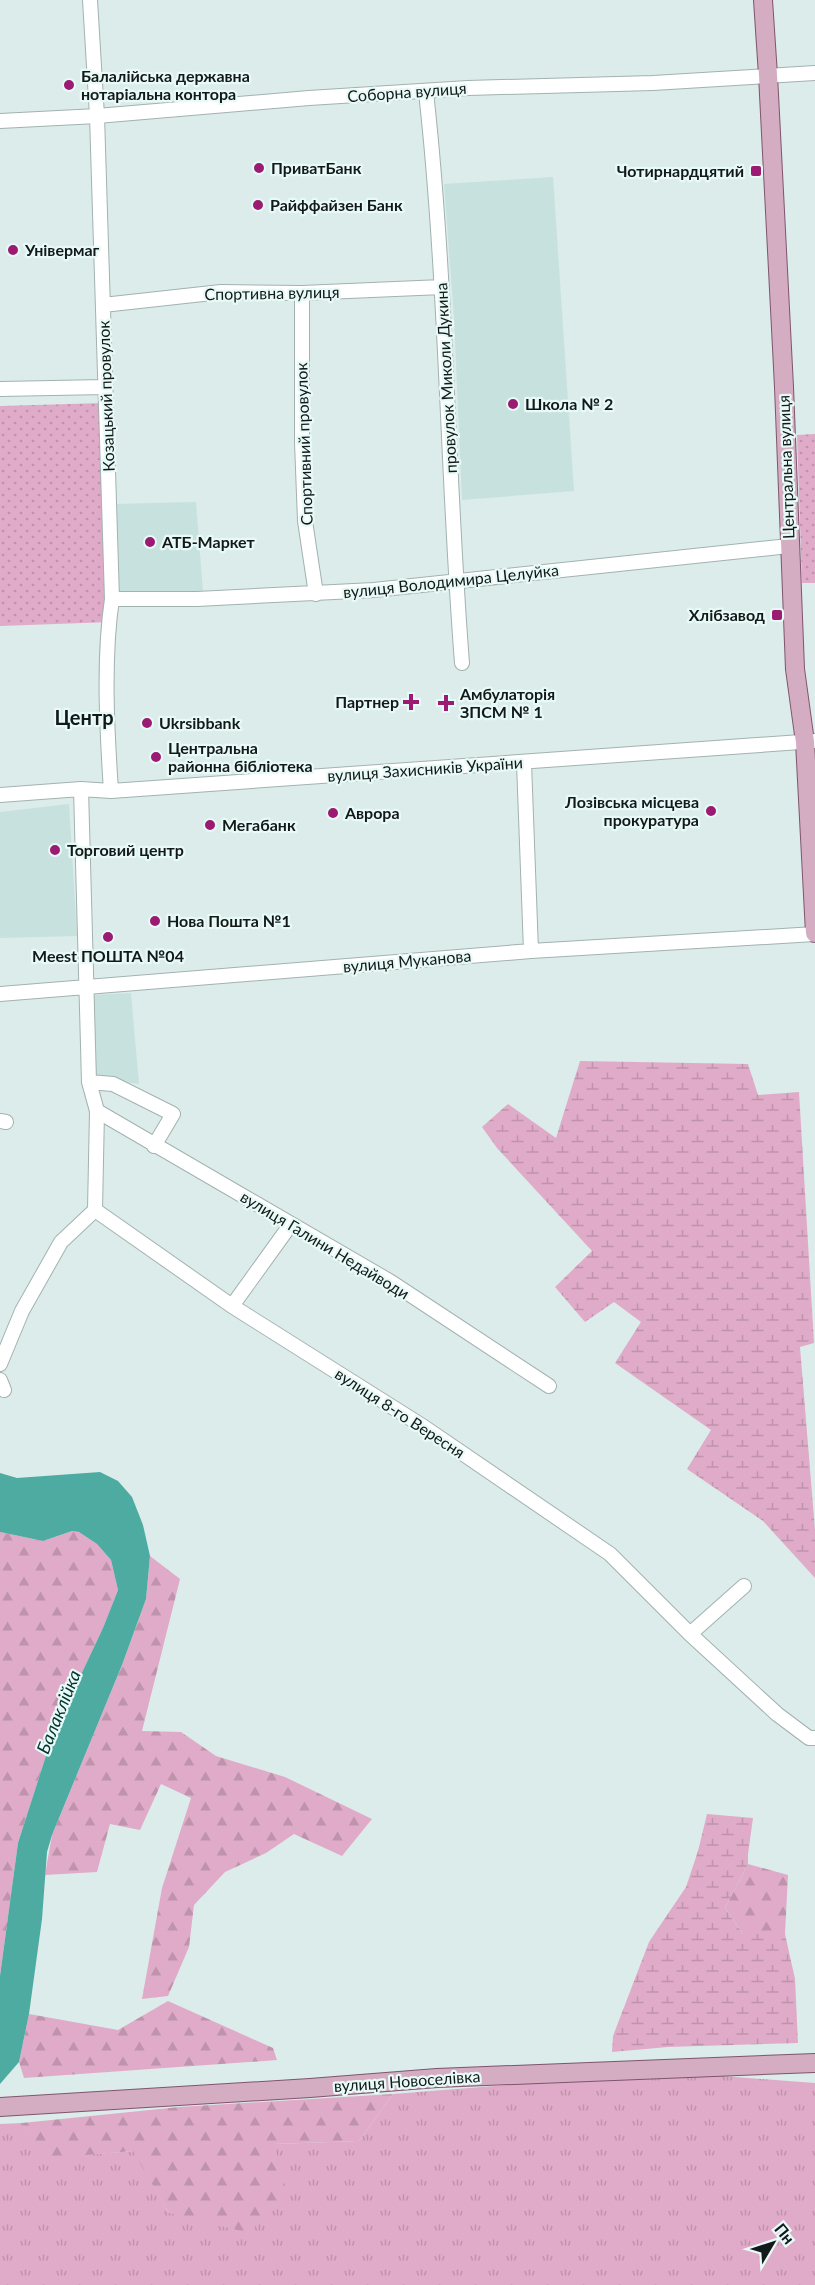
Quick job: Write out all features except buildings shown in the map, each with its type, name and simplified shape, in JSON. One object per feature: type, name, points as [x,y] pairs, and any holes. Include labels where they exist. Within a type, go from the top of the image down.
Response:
[{"type":"main road","name":"Центральна вулиця","points":[[763,0],[783,377],[795,669],[810,742],[815,934]]},
{"type":"main road","name":"вулиця Новоселівка","points":[[0,2107],[437,2078],[815,2063]]},
{"type":"street","name":"Козацький провулок","points":[[90,0],[97,116],[112,599],[108,624],[111,791]]},
{"type":"street","name":"Соборна вулиця","points":[[0,121],[97,116],[468,88],[653,83],[815,73]]},
{"type":"street","name":"провулок Миколи Дукина","points":[[426,92],[435,169],[455,581],[462,663]]},
{"type":"street","name":"Спортивна вулиця","points":[[103,305],[221,292],[302,293],[442,287]]},
{"type":"street","name":"Спортивний провулок","points":[[302,293],[302,441],[305,521],[316,594]]},
{"type":"street","points":[[0,389],[105,387]]},
{"type":"street","name":"вулиця Володимира Целуйка","points":[[112,599],[196,599],[374,590],[789,546]]},
{"type":"street","name":"вулиця Захисників України","points":[[0,795],[81,789],[111,791],[810,742]]},
{"type":"street","points":[[524,763],[531,951]]},
{"type":"street","points":[[0,1364],[22,1311],[61,1242],[94,1210],[97,1111],[89,1082],[81,789]]},
{"type":"street","name":"вулиця Муканова","points":[[0,994],[531,951],[815,934]]},
{"type":"street","points":[[89,1082],[112,1084],[173,1114],[154,1146]]},
{"type":"street","name":"вулиця Галини Недайводи","points":[[97,1111],[391,1282],[549,1386]]},
{"type":"street","name":"вулиця 8-го Вересня","points":[[94,1210],[232,1306],[424,1427],[610,1554],[690,1634],[777,1714],[809,1738],[815,1738]]},
{"type":"street","points":[[232,1306],[291,1224]]},
{"type":"street","points":[[690,1634],[744,1586]]},
{"type":"shaded area","points":[[553,177],[574,491],[462,500],[454,317],[444,184]]},
{"type":"shaded area","points":[[196,502],[203,592],[121,593],[116,590],[114,504]]},
{"type":"shaded area","points":[[69,804],[77,936],[0,938],[0,812]]},
{"type":"shaded area","points":[[131,993],[139,1084],[95,1078],[92,995]]},
{"type":"green space","points":[[105,403],[111,622],[0,626],[0,406]]},
{"type":"green space","points":[[815,434],[815,583],[802,583],[797,435]]},
{"type":"green space","points":[[580,1061],[748,1064],[758,1095],[799,1092],[814,1343],[800,1347],[815,1530],[815,1578],[763,1521],[687,1469],[711,1430],[615,1363],[641,1322],[614,1302],[585,1322],[555,1287],[592,1251],[497,1148],[482,1127],[508,1104],[556,1138]]},
{"type":"green space","points":[[72,1531],[79,1532],[97,1544],[111,1560],[118,1590],[103,1628],[53,1734],[18,1843],[0,1976],[0,1532],[43,1541]]},
{"type":"green space","points":[[150,1556],[180,1579],[142,1731],[181,1732],[216,1756],[285,1777],[372,1819],[342,1856],[294,1834],[266,1853],[225,1872],[194,1905],[189,1947],[168,1996],[142,1999],[162,1888],[191,1798],[161,1784],[140,1830],[110,1824],[97,1872],[45,1875],[52,1835],[122,1665],[146,1599]]},
{"type":"green space","points":[[707,1814],[753,1818],[748,1864],[725,1908],[743,1934],[785,1934],[795,1979],[798,2043],[668,2047],[612,2052],[613,2036],[649,1942],[686,1887]]},
{"type":"green space","points":[[748,1864],[788,1875],[785,1934],[743,1934],[725,1908]]},
{"type":"green space","points":[[168,2001],[273,2048],[277,2060],[24,2078],[19,2062],[29,2014],[118,2030]]},
{"type":"green space","points":[[670,2072],[815,2083],[815,2285],[0,2285],[0,2124],[22,2123],[41,2158],[134,2151],[169,2213],[274,2144],[359,2141],[393,2094]]},
{"type":"green space","points":[[393,2094],[359,2141],[274,2144],[287,2193],[249,2233],[169,2213],[133,2151],[40,2159],[22,2123],[179,2107]]},
{"type":"water","points":[[100,1472],[118,1481],[132,1497],[143,1525],[150,1556],[146,1599],[122,1665],[52,1835],[47,1852],[42,1919],[29,2014],[19,2062],[0,2084],[0,1976],[18,1843],[53,1734],[103,1628],[118,1590],[111,1560],[97,1544],[79,1532],[72,1531],[43,1541],[0,1532],[0,1473],[17,1478]]},
{"type":"place","name":"Балалійська державна нотаріальна контора","points":[[69,85]]},
{"type":"place","name":"ПриватБанк","points":[[259,168]]},
{"type":"place","name":"Чотирнардцятий","points":[[756,171]]},
{"type":"place","name":"Райффайзен Банк","points":[[258,205]]},
{"type":"place","name":"Універмаг","points":[[13,250]]},
{"type":"place","name":"Школа № 2","points":[[513,404]]},
{"type":"place","name":"АТБ-Маркет","points":[[150,542]]},
{"type":"place","name":"Хлібзавод","points":[[777,615]]},
{"type":"place","name":"Партнер","points":[[411,702]]},
{"type":"place","name":"Амбулаторія ЗПСМ № 1","points":[[446,703]]},
{"type":"place","name":"Ukrsibbank","points":[[147,723]]},
{"type":"place","name":"Центральна районна бібліотека","points":[[156,757]]},
{"type":"place","name":"Лозівська місцева прокуратура","points":[[711,811]]},
{"type":"place","name":"Аврора","points":[[333,813]]},
{"type":"place","name":"Мегабанк","points":[[210,825]]},
{"type":"place","name":"Торговий центр","points":[[55,850]]},
{"type":"place","name":"Нова Пошта №1","points":[[155,921]]},
{"type":"place","name":"Meest ПОШТА №04","points":[[108,937]]},
{"type":"district","name":"Центр","points":[[84,718]]},
{"type":"water label","name":"Балаклійка","points":[[59,1712]]}]
